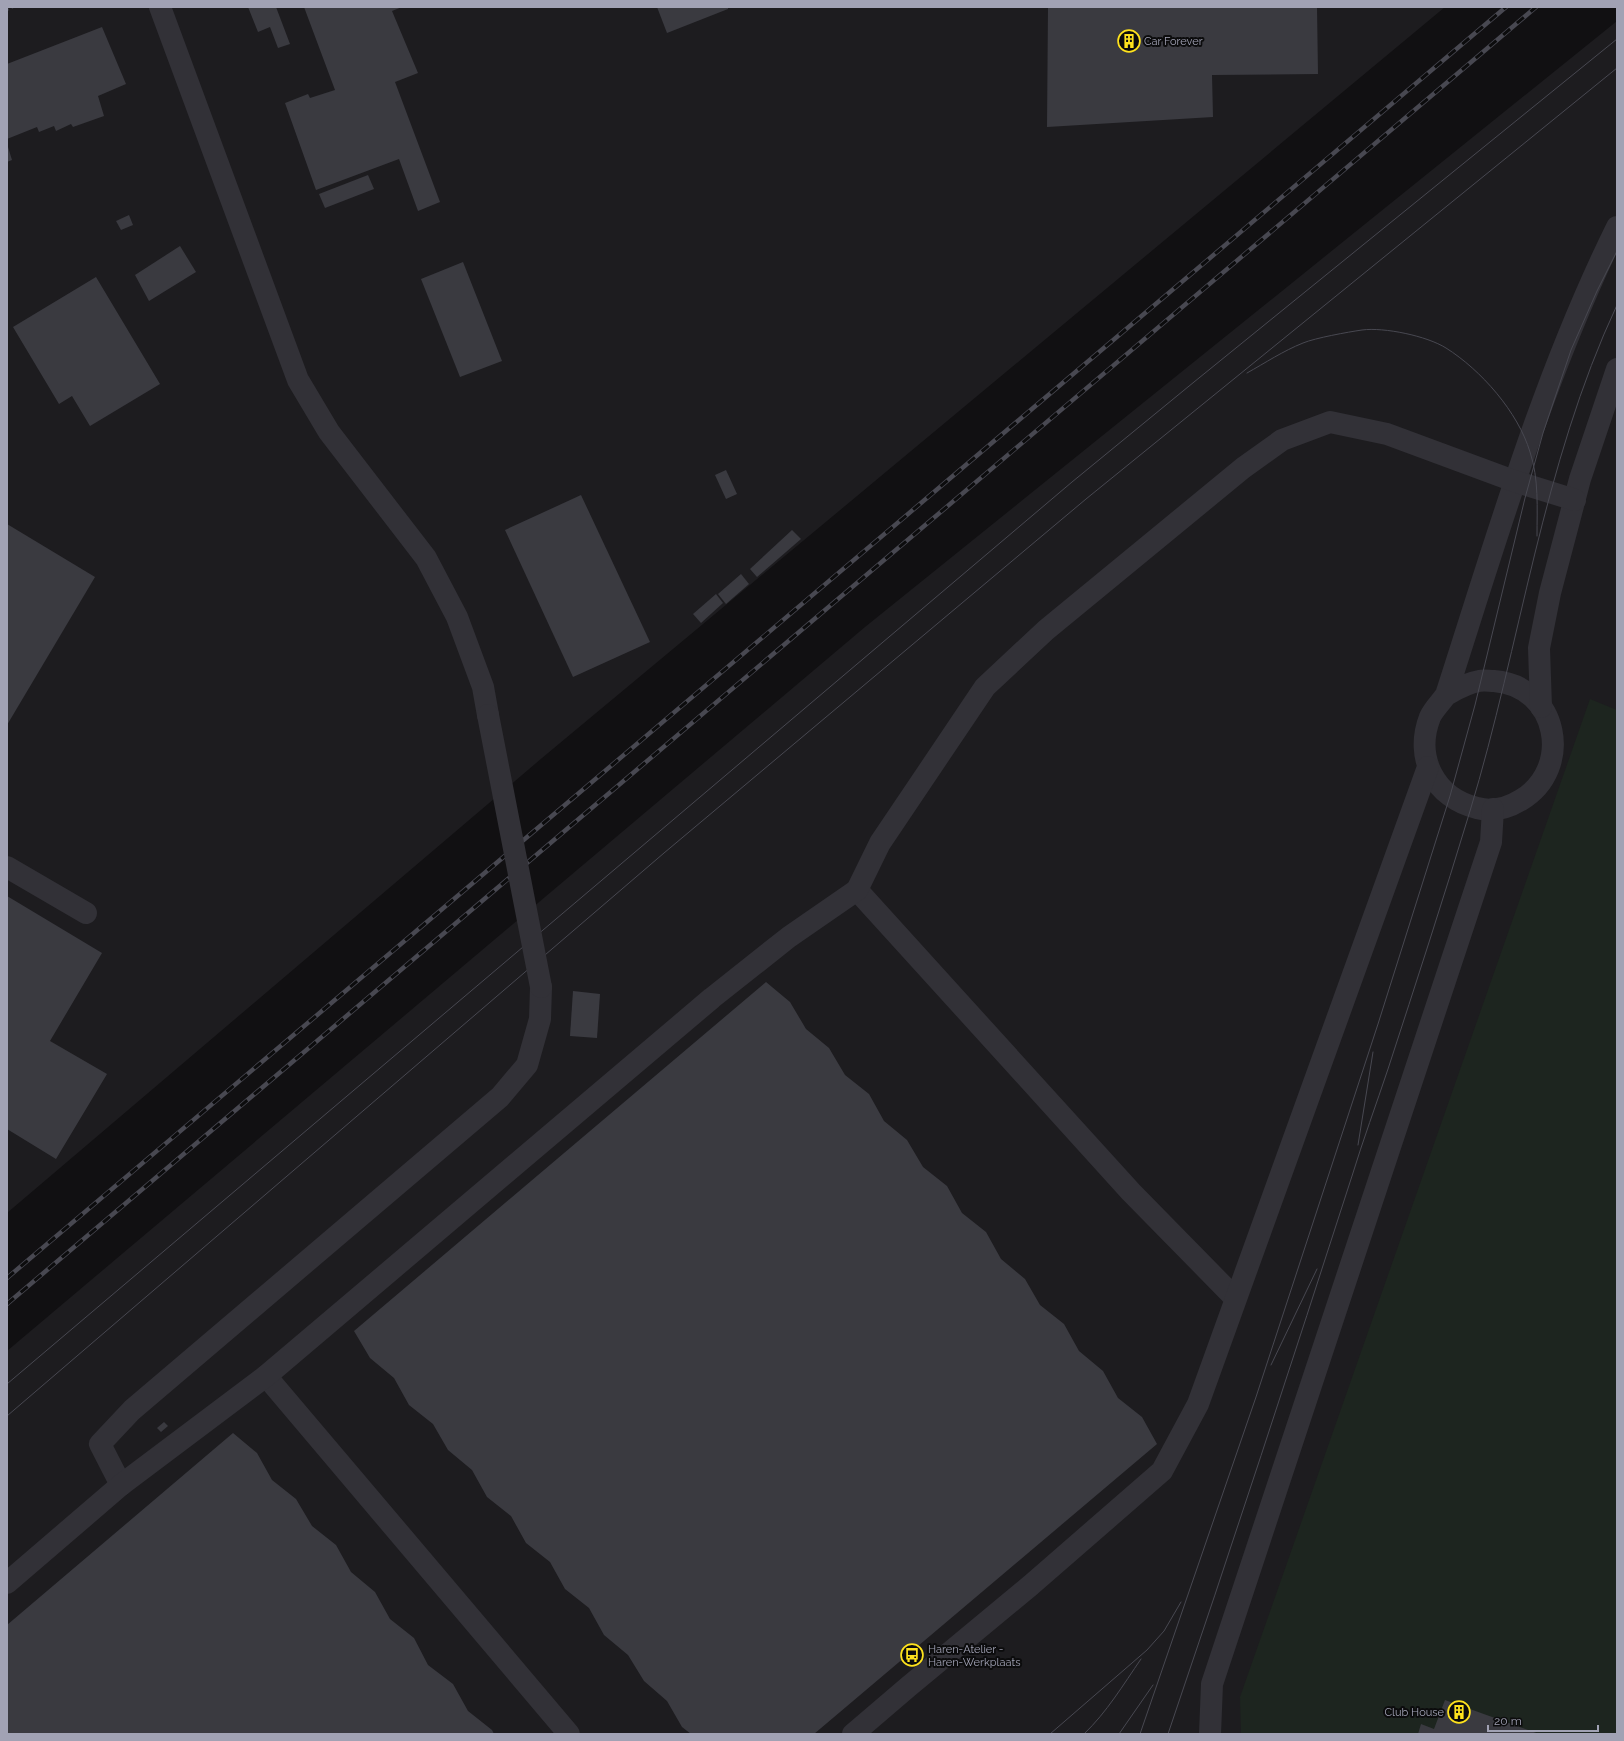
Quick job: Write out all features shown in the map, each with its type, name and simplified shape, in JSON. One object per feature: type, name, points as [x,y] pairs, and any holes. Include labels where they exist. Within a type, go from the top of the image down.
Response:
[{"type":"lane","points":[[121,1486],[100,1444],[132,1410],[500,1097],[527,1064],[540,1019],[541,988],[483,687],[457,617],[426,558],[329,432],[298,380],[160,7]]},
{"type":"lane","points":[[1446,695],[1462,686],[1480,680],[1505,682],[1525,691],[1541,707],[1550,724],[1554,744],[1551,763],[1542,781],[1529,795],[1512,805],[1492,809],[1471,807],[1460,803],[1450,796],[1437,783],[1428,767],[1424,741],[1430,716],[1446,695],[1514,481],[1538,413],[1564,344],[1597,268],[1617,227]]},
{"type":"lane","points":[[1541,707],[1539,648],[1550,593],[1575,500],[1617,369]]},
{"type":"lane","points":[[7,1583],[121,1486],[266,1376],[712,998],[789,937],[857,890],[880,843],[985,687],[1046,630],[1243,468],[1282,440],[1330,422],[1387,434],[1514,481],[1575,500]]},
{"type":"lane","points":[[853,1734],[1031,1585],[1162,1471],[1198,1404],[1428,767]]},
{"type":"lane","points":[[1210,1734],[1212,1684],[1491,842],[1492,809]]},
{"type":"lane","points":[[7,867],[86,913]]},
{"type":"lane","points":[[857,890],[1125,1186],[1236,1298]]},
{"type":"lane","points":[[266,1376],[569,1734]]},
{"type":"path","points":[[7,10],[13,7]]},
{"type":"shaded area","points":[[7,7],[1445,7],[542,758],[7,1213]]},
{"type":"shaded area","points":[[1617,21],[1617,1734],[7,1734],[7,1351],[865,627]]},
{"type":"shaded area","points":[[1590,699],[1617,710],[1617,1734],[1241,1734],[1240,1697]]},
{"type":"building","points":[[248,7],[276,7],[290,44],[278,48],[270,27],[258,32]]},
{"type":"building","points":[[304,7],[402,7],[392,11],[418,73],[395,82],[440,202],[418,211],[399,159],[316,190],[285,103],[308,94],[310,98],[335,90]]},
{"type":"building","points":[[657,7],[728,7],[728,9],[667,33]]},
{"type":"building","name":"Car Forever","points":[[1048,7],[1317,7],[1318,74],[1212,75],[1213,117],[1047,127]]},
{"type":"building","points":[[102,27],[126,84],[98,96],[104,116],[73,127],[71,124],[56,131],[54,126],[39,132],[37,127],[7,139],[7,64]]},
{"type":"building","points":[[8,147],[12,160],[7,162],[7,148]]},
{"type":"building","points":[[368,175],[374,189],[325,208],[319,194]]},
{"type":"building","points":[[129,215],[133,225],[121,230],[116,221]]},
{"type":"building","points":[[180,246],[196,272],[149,301],[135,275]]},
{"type":"building","points":[[463,262],[502,361],[460,377],[421,279]]},
{"type":"building","points":[[96,277],[160,384],[90,426],[72,396],[59,404],[13,327]]},
{"type":"building","points":[[726,470],[737,494],[726,499],[715,475]]},
{"type":"building","points":[[581,495],[650,642],[573,677],[505,530]]},
{"type":"building","points":[[7,524],[95,577],[7,725]]},
{"type":"building","points":[[792,530],[801,539],[757,577],[750,569]]},
{"type":"building","points":[[741,574],[749,584],[726,604],[718,594]]},
{"type":"building","points":[[716,594],[723,603],[701,623],[693,614]]},
{"type":"building","points":[[7,896],[102,953],[50,1041],[107,1074],[56,1159],[7,1129]]},
{"type":"building","points":[[766,982],[790,1002],[806,1029],[829,1048],[845,1075],[869,1094],[884,1121],[907,1140],[923,1167],[947,1186],[962,1213],[986,1232],[1001,1259],[1025,1279],[1040,1305],[1064,1324],[1079,1351],[1103,1371],[1118,1398],[1142,1417],[1157,1444],[814,1734],[691,1734],[682,1727],[667,1701],[644,1681],[628,1655],[604,1635],[589,1608],[565,1589],[550,1562],[526,1543],[511,1516],[487,1497],[472,1470],[448,1450],[433,1424],[409,1405],[394,1378],[370,1358],[354,1331]]},
{"type":"building","points":[[573,991],[600,994],[597,1038],[570,1036]]},
{"type":"building","points":[[164,1422],[168,1426],[161,1432],[157,1428]]},
{"type":"building","points":[[233,1433],[257,1453],[272,1480],[296,1499],[312,1526],[336,1545],[351,1572],[375,1592],[390,1619],[414,1638],[428,1665],[453,1684],[468,1711],[492,1730],[494,1734],[7,1734],[7,1625]]},
{"type":"building","name":"Club House","points":[[1445,1700],[1539,1734],[1418,1734],[1421,1724],[1434,1729]]},
{"type":"tram line","points":[[7,1384],[1072,482],[1617,39]]},
{"type":"tram line","points":[[7,1416],[664,853],[1086,499],[1617,68]]},
{"type":"tram line","points":[[1140,1734],[1256,1397],[1378,1024],[1450,796],[1475,705],[1525,498],[1543,433],[1571,350],[1597,291],[1617,251]]},
{"type":"tram line","points":[[1168,1734],[1388,1069],[1450,876],[1488,748],[1534,555],[1551,491],[1591,366],[1617,305]]},
{"type":"tram line","points":[[1247,373],[1281,353],[1308,341],[1362,330],[1371,329],[1405,333],[1428,340],[1446,348],[1459,357],[1485,380],[1497,393],[1517,422],[1530,452],[1535,473],[1537,494],[1537,536]]},
{"type":"tram line","points":[[1358,1145],[1373,1052]]},
{"type":"tram line","points":[[1271,1365],[1317,1269]]},
{"type":"tram line","points":[[1050,1734],[1147,1650],[1164,1631],[1181,1602]]},
{"type":"tram line","points":[[1084,1734],[1107,1707],[1141,1659]]},
{"type":"tram line","points":[[1119,1734],[1153,1685]]},
{"type":"railway","points":[[7,1278],[1506,7]]},
{"type":"railway","points":[[7,1304],[1536,7]]},
{"type":"place","name":"Car Forever","points":[[1129,41]]},
{"type":"place","name":"Haren-Atelier - Haren-Werkplaats","points":[[912,1655]]},
{"type":"place","name":"Club House","points":[[1459,1712]]}]
